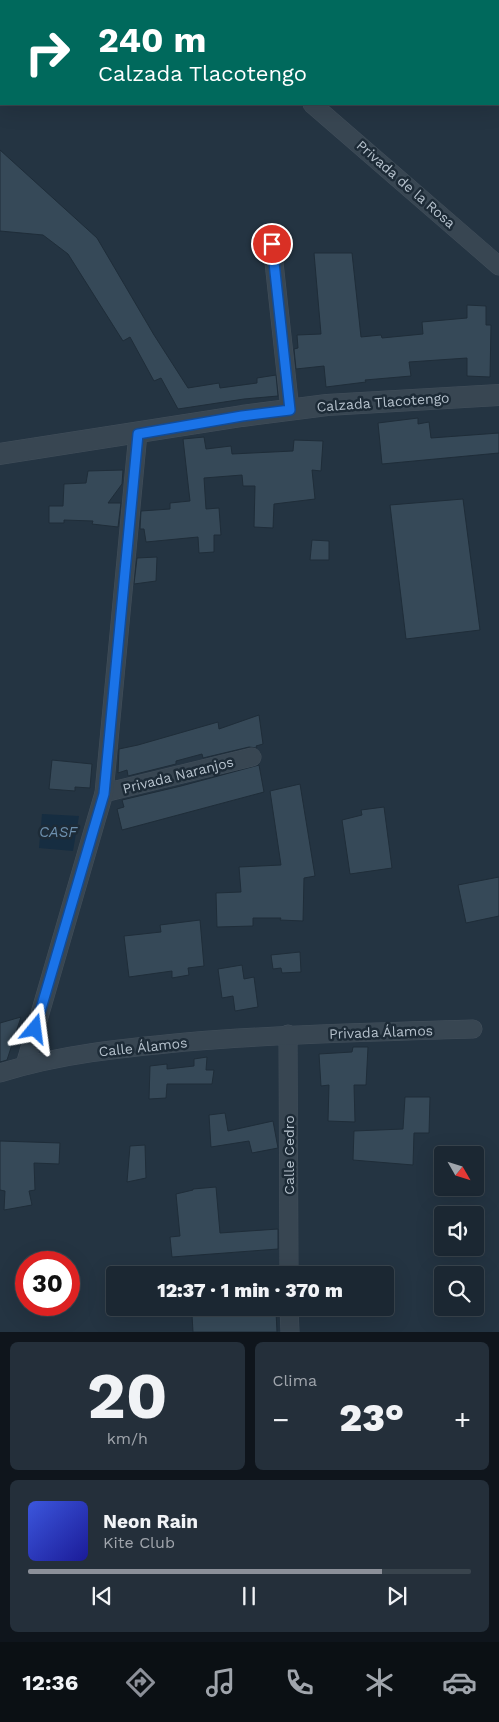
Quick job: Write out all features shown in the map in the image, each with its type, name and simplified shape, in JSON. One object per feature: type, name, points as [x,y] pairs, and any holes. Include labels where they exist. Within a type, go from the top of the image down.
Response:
[{"type":"street","name":"Privada de la Rosa","points":[[313,105],[499,266]]},
{"type":"street","points":[[272,244],[290,410]]},
{"type":"street","name":"Calzada Tlacotengo","points":[[0,454],[138,434],[242,416],[327,405],[499,395]]},
{"type":"street","points":[[25,1065],[104,794],[138,434]]},
{"type":"street","name":"Privada Naranjos","points":[[104,794],[252,757]]},
{"type":"street","name":"Privada Álamos","points":[[288,1034],[473,1029]]},
{"type":"street","name":"Calle Álamos","points":[[0,1073],[25,1065],[112,1049],[288,1034]]},
{"type":"street","name":"Calle Cedro","points":[[288,1034],[289,1266]]},
{"type":"street","points":[[290,1316],[290,1332]]},
{"type":"water","name":"CASF","points":[[42,814],[79,816],[73,851],[39,848]]},
{"type":"building","points":[[0,150],[97,238],[154,335],[188,388],[219,383],[220,388],[257,383],[257,378],[276,375],[278,396],[178,409],[161,378],[154,381],[130,337],[123,341],[68,254],[43,235],[0,231]]},
{"type":"building","points":[[314,253],[352,253],[361,337],[381,335],[382,338],[423,334],[422,322],[467,318],[467,305],[486,306],[486,325],[491,325],[490,377],[467,376],[467,358],[409,362],[411,376],[365,380],[366,382],[326,387],[324,366],[296,369],[294,349],[298,348],[297,335],[321,334]]},
{"type":"building","points":[[418,418],[418,424],[429,422],[431,438],[499,433],[499,453],[382,464],[378,423]]},
{"type":"building","points":[[204,437],[206,449],[231,446],[232,454],[293,451],[294,440],[323,441],[321,471],[312,470],[315,499],[274,504],[273,528],[254,527],[255,486],[243,486],[242,475],[204,478],[206,509],[219,508],[221,535],[214,535],[214,552],[199,553],[198,537],[146,542],[144,529],[140,529],[141,511],[170,509],[170,503],[190,501],[183,439]]},
{"type":"building","points":[[123,470],[122,484],[108,503],[121,503],[118,527],[92,524],[93,521],[64,520],[64,523],[49,523],[49,506],[63,506],[64,484],[86,483],[88,471]]},
{"type":"building","points":[[463,499],[480,630],[406,639],[390,505]]},
{"type":"building","points":[[312,540],[329,541],[329,560],[310,560]]},
{"type":"building","points":[[157,557],[156,581],[134,584],[137,558]]},
{"type":"building","points":[[259,715],[263,744],[256,746],[257,748],[249,747],[203,758],[202,754],[176,761],[176,764],[128,776],[127,770],[118,773],[119,749],[218,722],[219,729]]},
{"type":"building","points":[[52,760],[92,764],[90,788],[75,787],[75,791],[49,789]]},
{"type":"building","points":[[259,765],[264,792],[122,830],[117,809],[124,807],[122,800]]},
{"type":"building","points":[[300,784],[315,876],[304,878],[303,921],[280,920],[281,918],[253,918],[253,926],[217,927],[216,893],[241,892],[239,867],[281,865],[270,791]]},
{"type":"building","points":[[384,807],[392,868],[350,874],[342,820],[362,815],[361,810]]},
{"type":"building","points":[[499,877],[499,916],[466,923],[458,885]]},
{"type":"building","points":[[200,920],[204,966],[188,968],[189,975],[172,978],[172,971],[129,977],[124,936],[161,932],[160,925]]},
{"type":"building","points":[[300,952],[301,972],[282,973],[281,968],[273,969],[271,955]]},
{"type":"building","points":[[242,965],[244,979],[254,977],[258,1007],[235,1011],[233,996],[222,998],[218,969]]},
{"type":"building","points":[[21,1017],[7,1060],[0,1062],[0,1023]]},
{"type":"building","points":[[353,1047],[368,1047],[366,1085],[354,1085],[355,1122],[328,1121],[329,1085],[321,1086],[319,1054],[352,1052]]},
{"type":"building","points":[[207,1057],[206,1070],[214,1070],[212,1084],[167,1084],[166,1098],[149,1099],[150,1066],[167,1064],[167,1069],[194,1066],[194,1059]]},
{"type":"building","points":[[405,1097],[430,1097],[429,1133],[414,1133],[413,1165],[353,1160],[354,1131],[403,1129]]},
{"type":"building","points":[[225,1113],[228,1131],[273,1121],[278,1148],[252,1153],[249,1141],[211,1147],[209,1115]]},
{"type":"building","points":[[0,1141],[60,1143],[59,1164],[34,1163],[35,1190],[29,1191],[32,1205],[4,1210],[5,1191],[0,1190]]},
{"type":"building","points":[[145,1145],[146,1178],[127,1182],[130,1146]]},
{"type":"building","points":[[216,1187],[220,1233],[278,1229],[278,1249],[172,1257],[170,1237],[180,1236],[176,1194],[193,1189]]},
{"type":"building","points":[[192,1316],[276,1316],[277,1332],[193,1332]]},
{"type":"route","points":[[35,1029],[104,794],[138,434],[242,416],[290,410],[272,244]]}]
